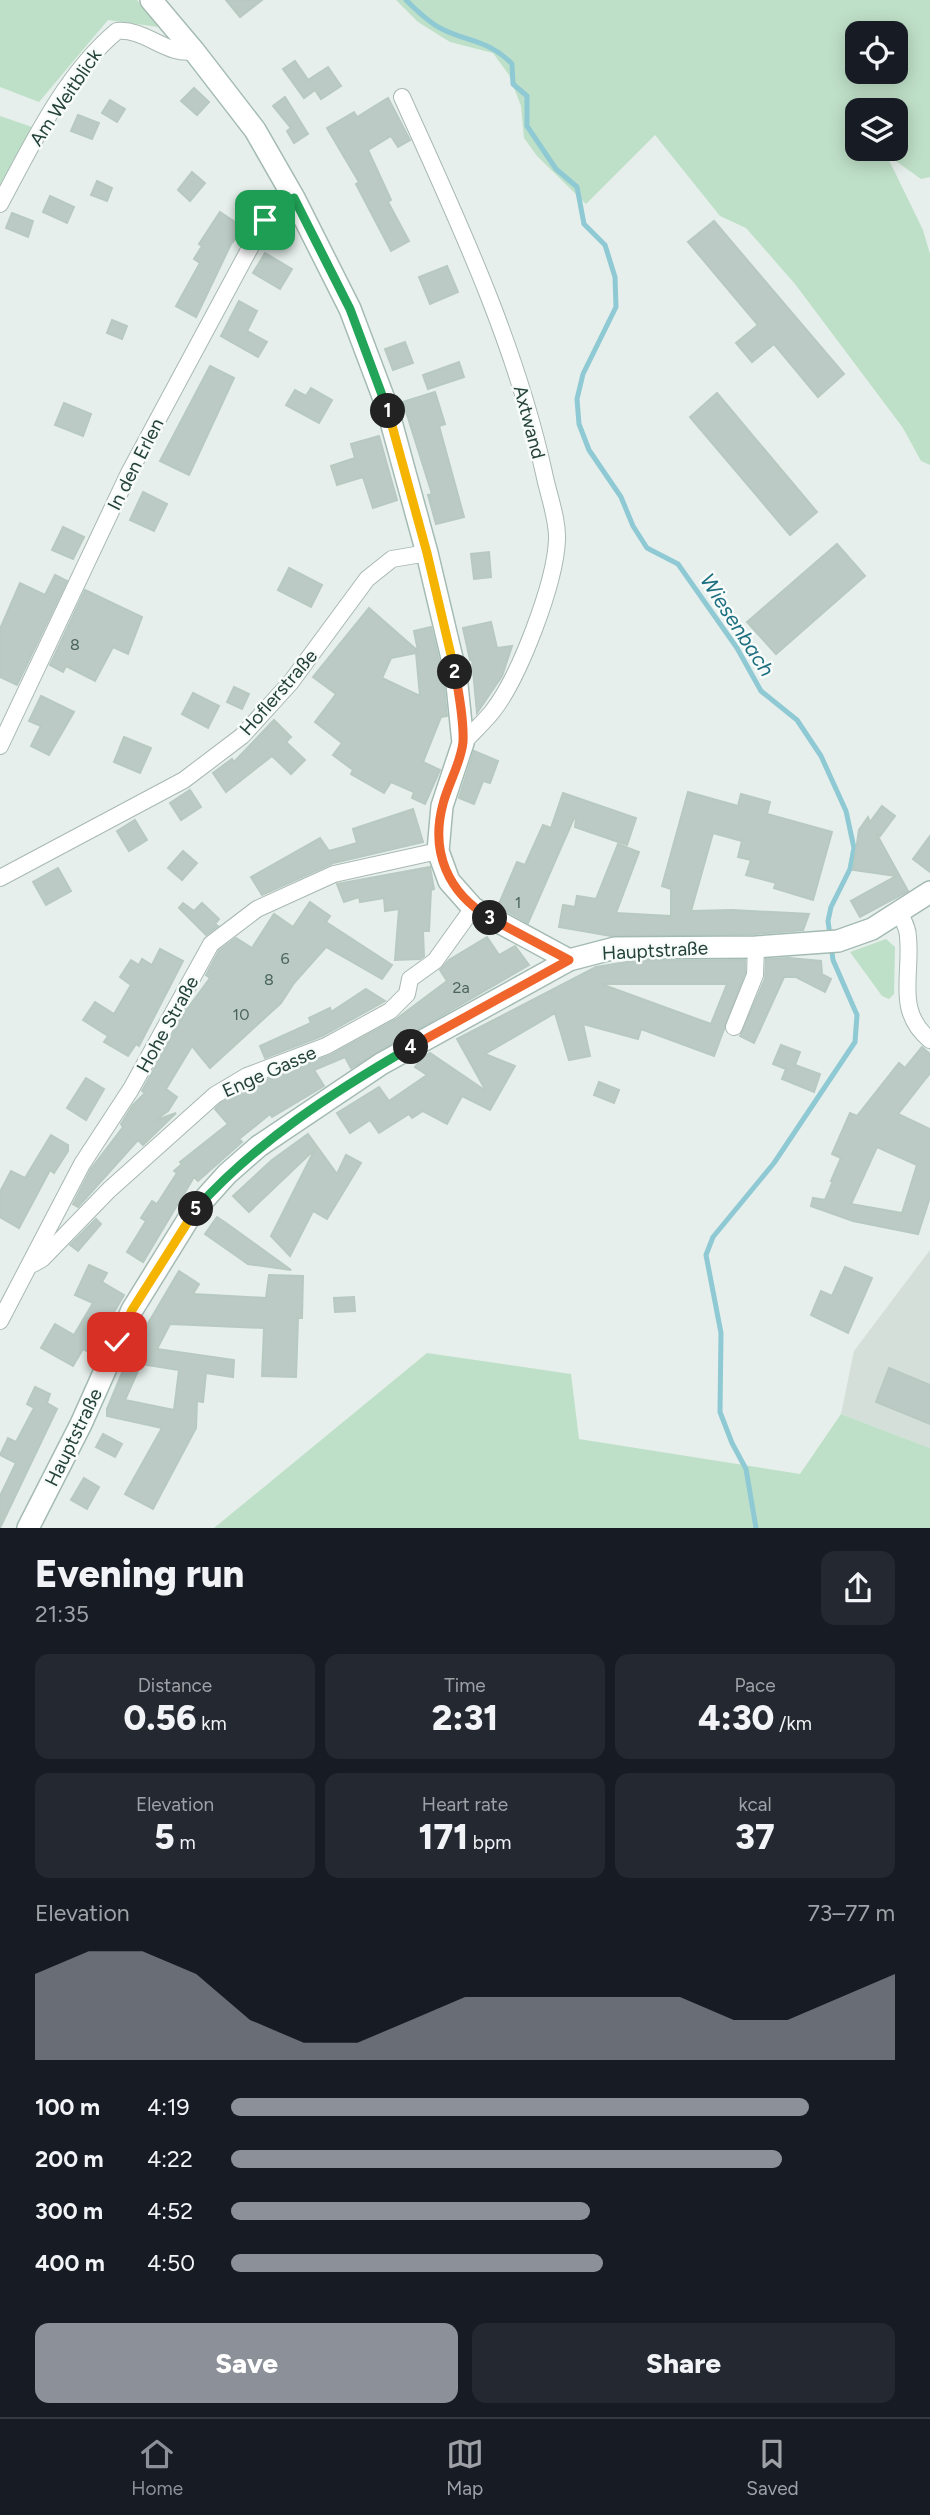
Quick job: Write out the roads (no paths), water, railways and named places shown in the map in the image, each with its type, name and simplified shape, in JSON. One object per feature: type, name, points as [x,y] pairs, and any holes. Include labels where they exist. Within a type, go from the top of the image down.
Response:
[{"type":"street","points":[[151,0],[255,130],[294,198],[350,309],[383,394],[427,553],[456,675],[463,743],[442,806],[438,851],[449,881],[473,908],[569,960]]},
{"type":"street","name":"Am Weitblick","points":[[0,204],[45,121],[100,45],[117,31],[138,33],[185,54],[194,51]]},
{"type":"street","name":"Axtwand","points":[[402,97],[462,230],[509,345],[539,452],[558,537],[554,574],[522,658],[493,711],[463,743]]},
{"type":"street","name":"In den Erlen","points":[[0,746],[129,473],[265,220],[294,198]]},
{"type":"street","name":"Hoflerstraße","points":[[0,878],[184,780],[242,736],[291,682],[367,579],[392,559],[427,553]]},
{"type":"street","name":"Hohe Straße","points":[[0,1321],[82,1164],[131,1089],[211,944],[257,909],[334,874],[438,851]]},
{"type":"street","name":"Hauptstraße","points":[[28,1528],[81,1424],[132,1310],[192,1213],[227,1174],[259,1146],[381,1064],[569,960],[615,948],[756,947],[828,943],[872,929],[930,892]]},
{"type":"street","name":"Enge Gasse","points":[[29,1267],[43,1259],[109,1190],[215,1095],[247,1076],[326,1046],[390,1011],[408,993],[410,979],[435,961],[473,908]]},
{"type":"street","points":[[899,912],[908,935],[908,1008],[912,1022],[930,1040]]},
{"type":"street","points":[[734,1027],[755,975],[756,947]]},
{"type":"waterway","name":"Wiesenbach","points":[[406,0],[435,25],[495,50],[512,64],[513,84],[527,96],[527,126],[556,169],[577,187],[584,224],[605,245],[615,277],[616,307],[583,374],[577,399],[579,424],[589,450],[621,497],[633,526],[647,548],[678,564],[737,648],[761,691],[797,720],[821,756],[846,811],[854,848],[850,869],[831,907],[828,921],[830,935]]},
{"type":"waterway","name":"Wiesenbach","points":[[756,1528],[746,1469],[720,1412],[721,1333],[706,1255],[713,1237],[774,1163],[855,1042],[857,1015],[833,960],[831,945]]}]
